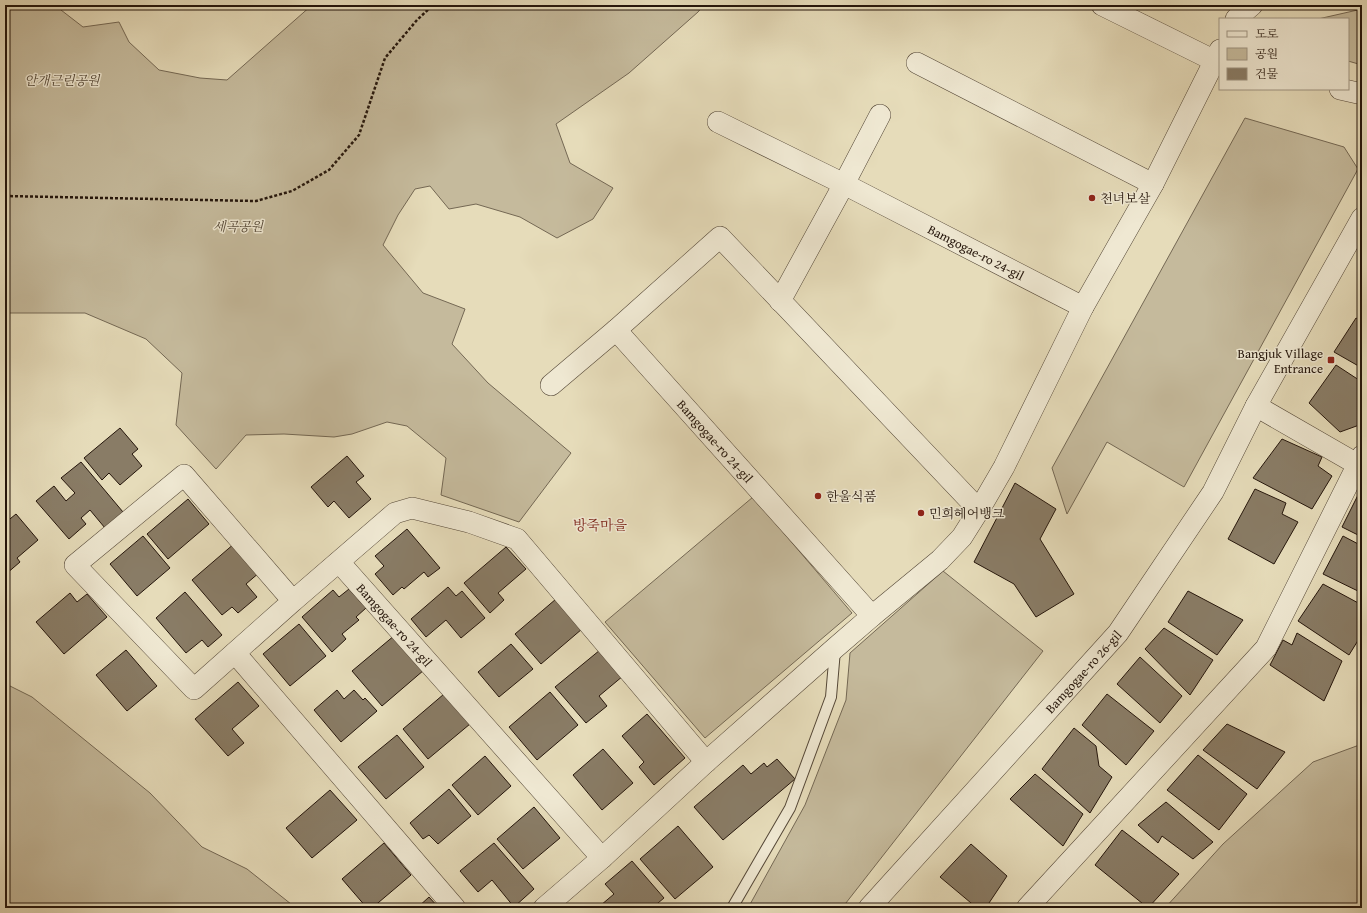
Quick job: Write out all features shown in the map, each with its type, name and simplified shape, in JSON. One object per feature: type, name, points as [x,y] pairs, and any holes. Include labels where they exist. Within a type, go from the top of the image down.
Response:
[{"type":"street","points":[[544,908],[602,858],[706,762],[835,648],[940,560],[962,537],[980,510],[1004,467],[1084,307],[1153,184],[1218,58],[1102,5]]},
{"type":"street","points":[[1237,18],[1252,5]]},
{"type":"street","points":[[917,63],[1153,184]]},
{"type":"street","points":[[1344,90],[1362,94]]},
{"type":"street","points":[[780,301],[880,115]]},
{"type":"street","name":"Bamgogae-ro 24-gil","points":[[718,122],[844,184],[1084,307]]},
{"type":"street","name":"Bamgogae-ro 26-gil","points":[[868,908],[1118,633],[1213,492],[1256,406],[1362,218]]},
{"type":"street","points":[[551,385],[616,330],[720,237],[980,510]]},
{"type":"street","name":"Bamgogae-ro 24-gil","points":[[616,330],[872,616]]},
{"type":"street","points":[[1028,908],[1266,648],[1360,463],[1256,406]]},
{"type":"street","points":[[294,601],[184,475],[75,565],[194,689],[395,513],[412,508],[469,522],[517,539],[706,762]]},
{"type":"street","name":"Bamgogae-ro 24-gil","points":[[339,562],[602,858]]},
{"type":"street","points":[[235,652],[455,908]]},
{"type":"lane","points":[[732,908],[790,808],[831,697],[835,648]]},
{"type":"path","points":[[5,196],[256,201],[292,191],[329,170],[359,135],[385,58],[417,20],[433,5]]},
{"type":"green space","name":"세곡공원","points":[[5,5],[58,5],[61,10],[83,27],[119,22],[129,42],[159,70],[200,78],[227,80],[312,5],[704,5],[629,73],[556,124],[570,163],[613,188],[593,219],[557,238],[520,217],[476,204],[449,209],[430,186],[415,189],[398,215],[383,245],[423,293],[465,309],[452,344],[488,383],[571,453],[519,522],[441,495],[446,458],[407,426],[387,422],[352,434],[334,437],[284,434],[246,435],[216,469],[176,425],[182,373],[146,339],[85,313],[5,313]]},
{"type":"green space","points":[[1362,9],[1362,65],[1349,61],[1349,18],[1322,18]]},
{"type":"green space","points":[[1245,118],[1344,147],[1358,169],[1184,487],[1107,442],[1067,514],[1052,468]]},
{"type":"green space","points":[[753,497],[852,613],[705,738],[605,622]]},
{"type":"green space","points":[[943,571],[1043,651],[842,908],[748,908],[805,805],[846,700],[850,653]]},
{"type":"green space","points":[[5,685],[32,697],[150,793],[202,847],[247,869],[296,908],[5,908]]},
{"type":"green space","points":[[1362,744],[1362,908],[1165,908],[1223,844],[1313,762]]},
{"type":"building","points":[[1356,318],[1362,321],[1362,368],[1334,352]]},
{"type":"building","points":[[1336,365],[1362,382],[1362,424],[1340,432],[1309,403]]},
{"type":"building","points":[[120,428],[138,449],[132,454],[142,466],[120,485],[109,473],[102,480],[84,458]]},
{"type":"building","points":[[1282,439],[1322,457],[1318,466],[1332,476],[1312,509],[1253,478]]},
{"type":"building","points":[[347,456],[364,476],[356,482],[371,499],[349,518],[334,501],[328,507],[311,487]]},
{"type":"building","points":[[81,462],[123,512],[105,528],[90,510],[81,518],[86,524],[69,539],[36,501],[54,486],[66,501],[75,493],[61,478]]},
{"type":"building","points":[[1015,483],[1056,509],[1040,539],[1074,594],[1036,617],[1014,584],[974,562]]},
{"type":"building","points":[[1362,487],[1362,537],[1342,527]]},
{"type":"building","points":[[1255,489],[1286,503],[1282,514],[1298,522],[1274,564],[1228,539]]},
{"type":"building","points":[[188,499],[209,524],[168,559],[147,534]]},
{"type":"building","points":[[16,514],[38,540],[17,558],[20,562],[6,574],[5,523]]},
{"type":"building","points":[[407,529],[440,568],[428,577],[424,572],[404,589],[402,587],[393,595],[375,574],[384,566],[375,556]]},
{"type":"building","points":[[143,536],[170,568],[137,596],[110,564]]},
{"type":"building","points":[[1343,536],[1362,546],[1362,593],[1323,574]]},
{"type":"building","points":[[235,543],[260,572],[246,584],[257,597],[238,613],[232,607],[222,615],[192,580]]},
{"type":"building","points":[[506,547],[526,569],[498,593],[504,600],[490,613],[464,583]]},
{"type":"building","points":[[1323,584],[1362,605],[1362,634],[1349,655],[1298,621]]},
{"type":"building","points":[[448,587],[456,596],[462,591],[485,618],[461,638],[446,620],[426,637],[411,619]]},
{"type":"building","points":[[349,589],[366,608],[356,617],[359,620],[342,634],[346,639],[332,652],[302,617],[333,590],[339,597]]},
{"type":"building","points":[[1188,591],[1243,620],[1217,655],[1168,622]]},
{"type":"building","points":[[185,592],[222,635],[208,647],[202,640],[186,653],[156,618]]},
{"type":"building","points":[[70,593],[77,602],[87,594],[107,617],[64,654],[36,622]]},
{"type":"building","points":[[556,599],[582,629],[541,664],[515,634]]},
{"type":"building","points":[[299,624],[326,656],[290,686],[263,654]]},
{"type":"building","points":[[1164,628],[1213,660],[1190,695],[1145,649]]},
{"type":"building","points":[[1297,633],[1342,661],[1324,701],[1270,665],[1283,640],[1292,645]]},
{"type":"building","points":[[395,635],[424,670],[382,706],[352,671]]},
{"type":"building","points":[[511,644],[533,669],[499,697],[478,672]]},
{"type":"building","points":[[126,650],[157,686],[127,711],[96,675]]},
{"type":"building","points":[[600,650],[623,676],[599,696],[607,706],[586,723],[555,687]]},
{"type":"building","points":[[1140,657],[1182,696],[1160,723],[1117,684]]},
{"type":"building","points":[[238,682],[259,706],[232,729],[244,743],[228,756],[195,719]]},
{"type":"building","points":[[337,690],[344,699],[354,690],[363,700],[365,698],[377,711],[341,742],[314,710]]},
{"type":"building","points":[[550,692],[578,725],[537,760],[509,727]]},
{"type":"building","points":[[444,694],[470,724],[428,759],[403,729]]},
{"type":"building","points":[[1107,694],[1154,731],[1126,765],[1082,725]]},
{"type":"building","points":[[647,714],[685,758],[654,785],[639,767],[644,762],[622,736]]},
{"type":"building","points":[[1227,724],[1285,752],[1257,789],[1203,750]]},
{"type":"building","points":[[1074,728],[1096,746],[1099,766],[1112,777],[1090,813],[1042,769]]},
{"type":"building","points":[[397,735],[424,767],[386,799],[358,767]]},
{"type":"building","points":[[603,749],[633,783],[602,810],[573,775]]},
{"type":"building","points":[[1198,755],[1247,794],[1219,830],[1167,790]]},
{"type":"building","points":[[485,756],[511,786],[478,815],[452,785]]},
{"type":"building","points":[[777,759],[795,779],[723,840],[694,807],[743,765],[751,774],[764,763],[767,767]]},
{"type":"building","points":[[1035,774],[1083,814],[1063,846],[1010,799]]},
{"type":"building","points":[[449,789],[471,816],[438,844],[429,835],[423,839],[410,823]]},
{"type":"building","points":[[330,790],[357,820],[312,858],[286,828]]},
{"type":"building","points":[[1166,802],[1213,842],[1193,859],[1162,836],[1158,843],[1138,825]]},
{"type":"building","points":[[534,807],[560,838],[523,869],[497,839]]},
{"type":"building","points":[[678,826],[713,867],[675,899],[640,859]]},
{"type":"building","points":[[1122,830],[1179,874],[1148,908],[1095,865]]},
{"type":"building","points":[[384,843],[411,875],[372,908],[367,908],[342,879]]},
{"type":"building","points":[[494,843],[534,889],[514,907],[492,880],[478,892],[460,871]]},
{"type":"building","points":[[971,844],[1007,876],[989,903],[995,908],[977,908],[940,877]]},
{"type":"building","points":[[632,861],[664,898],[652,908],[603,908],[601,905],[614,894],[605,884]]},
{"type":"building","points":[[429,897],[439,908],[417,908]]},
{"type":"place","name":"천녀보살","points":[[1092,198]]},
{"type":"place","name":"Bangjuk Village Entrance","points":[[1331,360]]},
{"type":"place","name":"한울식품","points":[[818,496]]},
{"type":"place","name":"민희헤어뱅크","points":[[921,513]]},
{"type":"district","name":"방죽마을","points":[[600,525]]},
{"type":"park label","name":"안개근린공원","points":[[62,80]]}]
